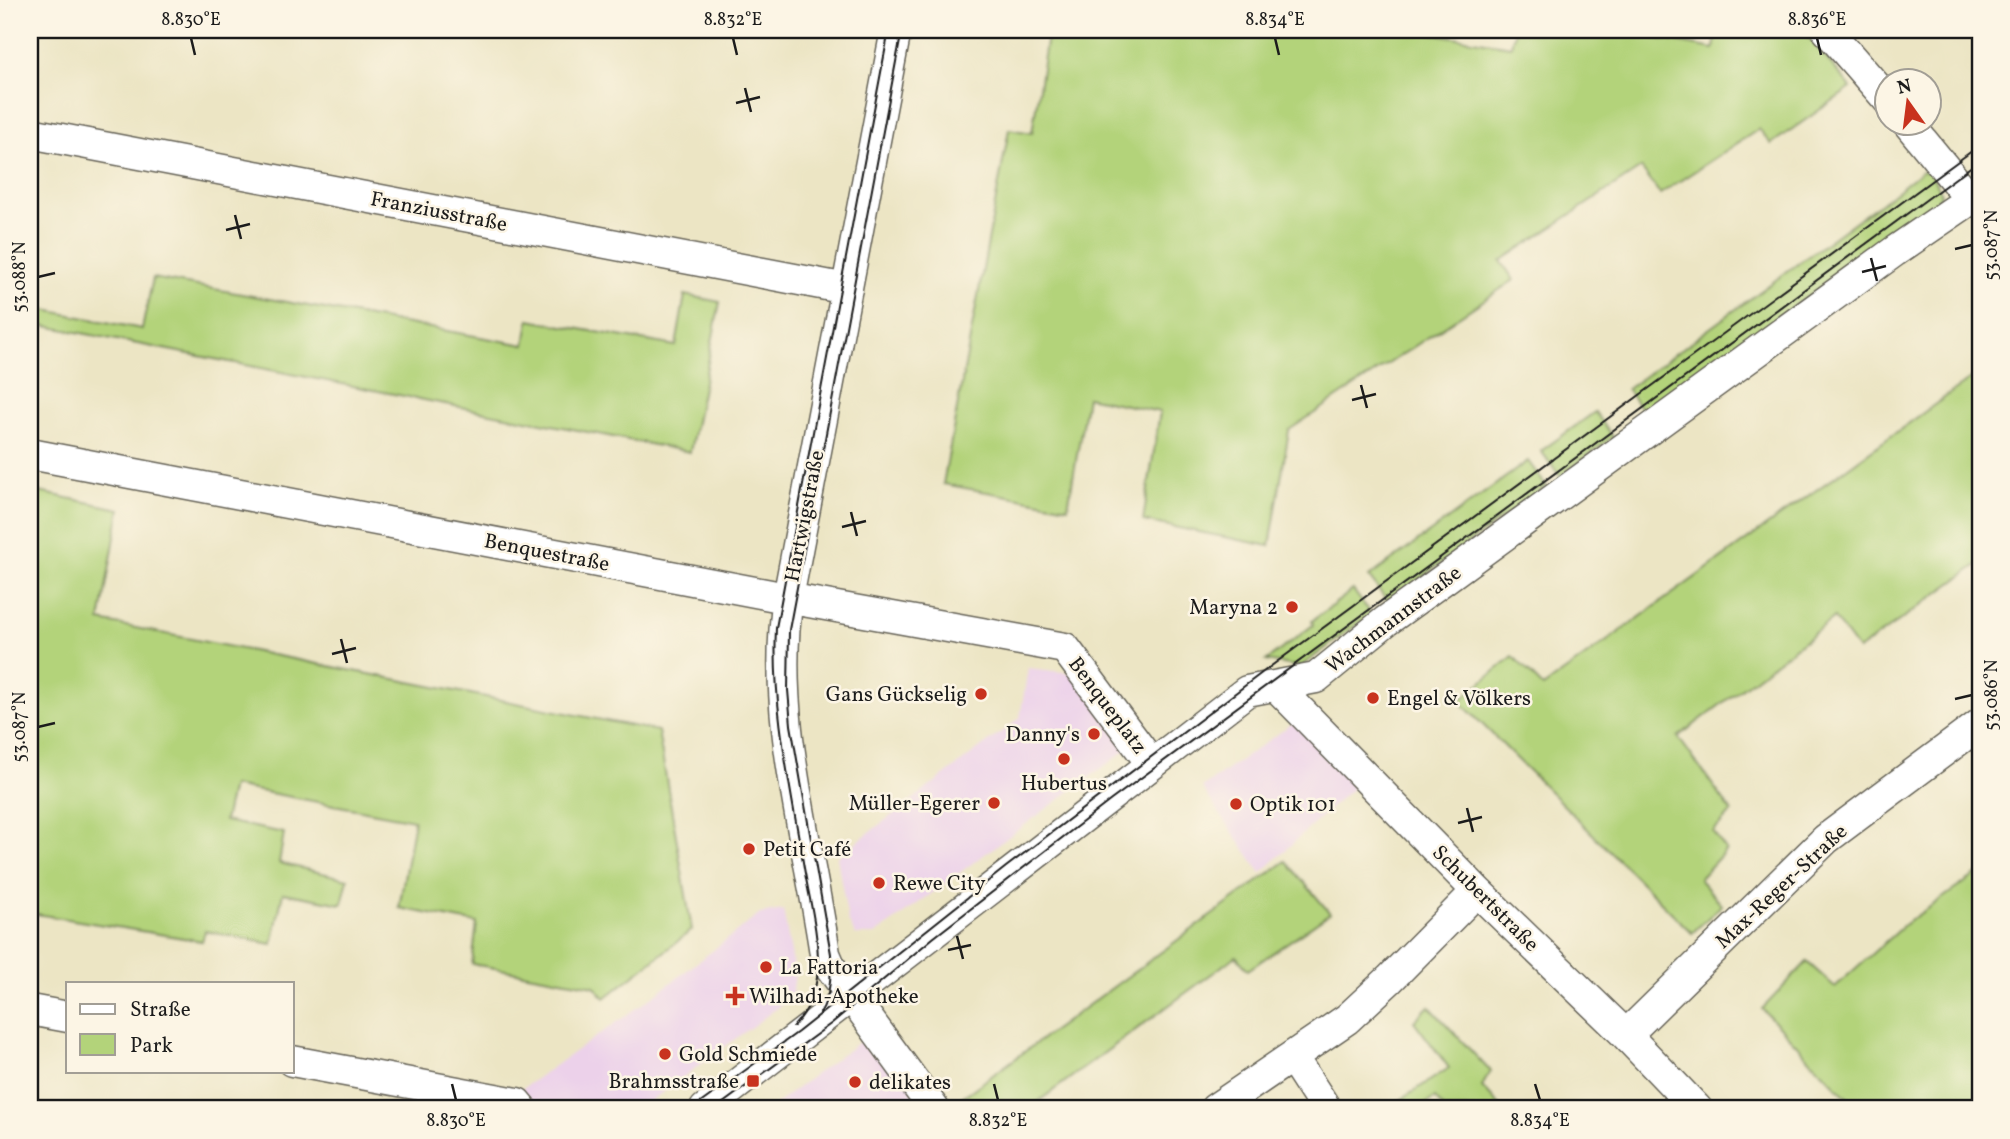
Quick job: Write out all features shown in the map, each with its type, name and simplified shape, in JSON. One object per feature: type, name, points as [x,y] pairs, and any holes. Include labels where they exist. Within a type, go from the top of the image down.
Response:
[{"type":"street","name":"Hartwigstraße","points":[[853,996],[831,968],[825,954],[786,727],[782,655],[788,598],[896,30]]},
{"type":"street","points":[[1827,30],[1874,84]]},
{"type":"street","name":"Franziusstraße","points":[[30,133],[847,289]]},
{"type":"street","points":[[1919,136],[1975,197]]},
{"type":"street","name":"Wachmannstraße","points":[[705,1109],[1247,691],[1316,678],[1417,599],[1895,251],[1975,197]]},
{"type":"street","name":"Benquestraße","points":[[30,454],[1065,648]]},
{"type":"street","name":"Benqueplatz","points":[[1065,648],[1152,763]]},
{"type":"street","name":"Schubertstraße","points":[[1276,686],[1477,891],[1626,1035],[1697,1109]]},
{"type":"street","name":"Max-Reger-Straße","points":[[1626,1035],[1826,838],[1980,724]]},
{"type":"street","points":[[1215,1109],[1348,1019],[1477,891]]},
{"type":"street","points":[[853,996],[934,1109]]},
{"type":"street","points":[[30,1010],[66,1017]]},
{"type":"street","points":[[1293,1058],[1326,1109]]},
{"type":"street","points":[[294,1061],[517,1103],[522,1109]]},
{"type":"shaded area","points":[[1028,668],[1079,674],[1133,745],[875,935],[855,935],[848,921],[837,857],[1020,718]]},
{"type":"shaded area","points":[[1303,716],[1363,778],[1261,873],[1202,788]]},
{"type":"shaded area","points":[[783,910],[795,974],[792,997],[640,1109],[493,1109],[647,1001],[760,914]]},
{"type":"shaded area","points":[[874,1031],[930,1109],[770,1109],[810,1078]]},
{"type":"green space","points":[[1048,30],[1410,30],[1511,46],[1515,30],[1612,30],[1714,49],[1717,30],[1803,30],[1851,88],[1771,144],[1759,129],[1660,194],[1641,168],[1501,261],[1514,280],[1289,430],[1270,546],[1143,521],[1160,412],[1087,397],[1068,507],[943,484],[1009,129],[1032,133]]},
{"type":"green space","points":[[1922,171],[1931,173],[1941,194],[1934,205],[1645,414],[1627,389]]},
{"type":"green space","points":[[153,278],[525,345],[529,320],[676,346],[685,295],[720,302],[690,452],[30,323],[30,307],[142,329]]},
{"type":"green space","points":[[1980,372],[1980,563],[1858,650],[1834,618],[1678,737],[1732,812],[1713,832],[1726,850],[1699,879],[1722,905],[1692,933],[1459,701],[1513,656],[1543,687]]},
{"type":"green space","points":[[1595,412],[1613,437],[1560,476],[1541,451]]},
{"type":"green space","points":[[1528,461],[1546,486],[1388,602],[1369,577]]},
{"type":"green space","points":[[39,492],[120,509],[100,621],[658,731],[692,930],[605,998],[594,986],[472,964],[477,923],[399,908],[414,820],[232,786],[224,821],[284,833],[279,863],[348,879],[342,904],[283,893],[272,944],[205,931],[202,941],[30,913],[30,543]]},
{"type":"green space","points":[[1353,590],[1371,614],[1300,667],[1266,661],[1313,625],[1312,621]]},
{"type":"green space","points":[[1286,861],[1330,913],[1248,970],[1236,956],[1028,1109],[962,1109],[957,1101]]},
{"type":"green space","points":[[1980,872],[1980,1109],[1858,1109],[1762,1009],[1807,962],[1835,987],[1905,924]]},
{"type":"green space","points":[[1429,1006],[1490,1071],[1482,1087],[1503,1109],[1444,1109],[1435,1098],[1417,1109],[1400,1109],[1396,1103],[1449,1068],[1414,1021]]},
{"type":"tram line","points":[[793,1027],[807,1008],[813,993],[818,957],[814,918],[788,779],[780,719],[776,628],[889,30]]},
{"type":"tram line","points":[[820,1013],[828,992],[831,954],[791,725],[788,690],[789,630],[902,30]]},
{"type":"tram line","points":[[692,1109],[798,1032],[1006,867],[1263,672],[1980,145]]},
{"type":"tram line","points":[[715,1109],[832,1023],[933,938],[1111,800],[1980,160]]},
{"type":"place","name":"Maryna 2","points":[[1292,607]]},
{"type":"place","name":"Gans Gückselig","points":[[981,694]]},
{"type":"place","name":"Engel & Völkers","points":[[1373,698]]},
{"type":"place","name":"Danny's","points":[[1094,734]]},
{"type":"place","name":"Hubertus","points":[[1064,759]]},
{"type":"place","name":"Müller-Egerer","points":[[994,803]]},
{"type":"place","name":"Optik 101","points":[[1236,804]]},
{"type":"place","name":"Petit Café","points":[[749,849]]},
{"type":"place","name":"Rewe City","points":[[879,883]]},
{"type":"place","name":"La Fattoria","points":[[766,967]]},
{"type":"place","name":"Wilhadi-Apotheke","points":[[735,996]]},
{"type":"place","name":"Gold Schmiede","points":[[665,1054]]},
{"type":"place","name":"Brahmsstraße","points":[[753,1081]]},
{"type":"place","name":"delikates","points":[[855,1082]]}]
